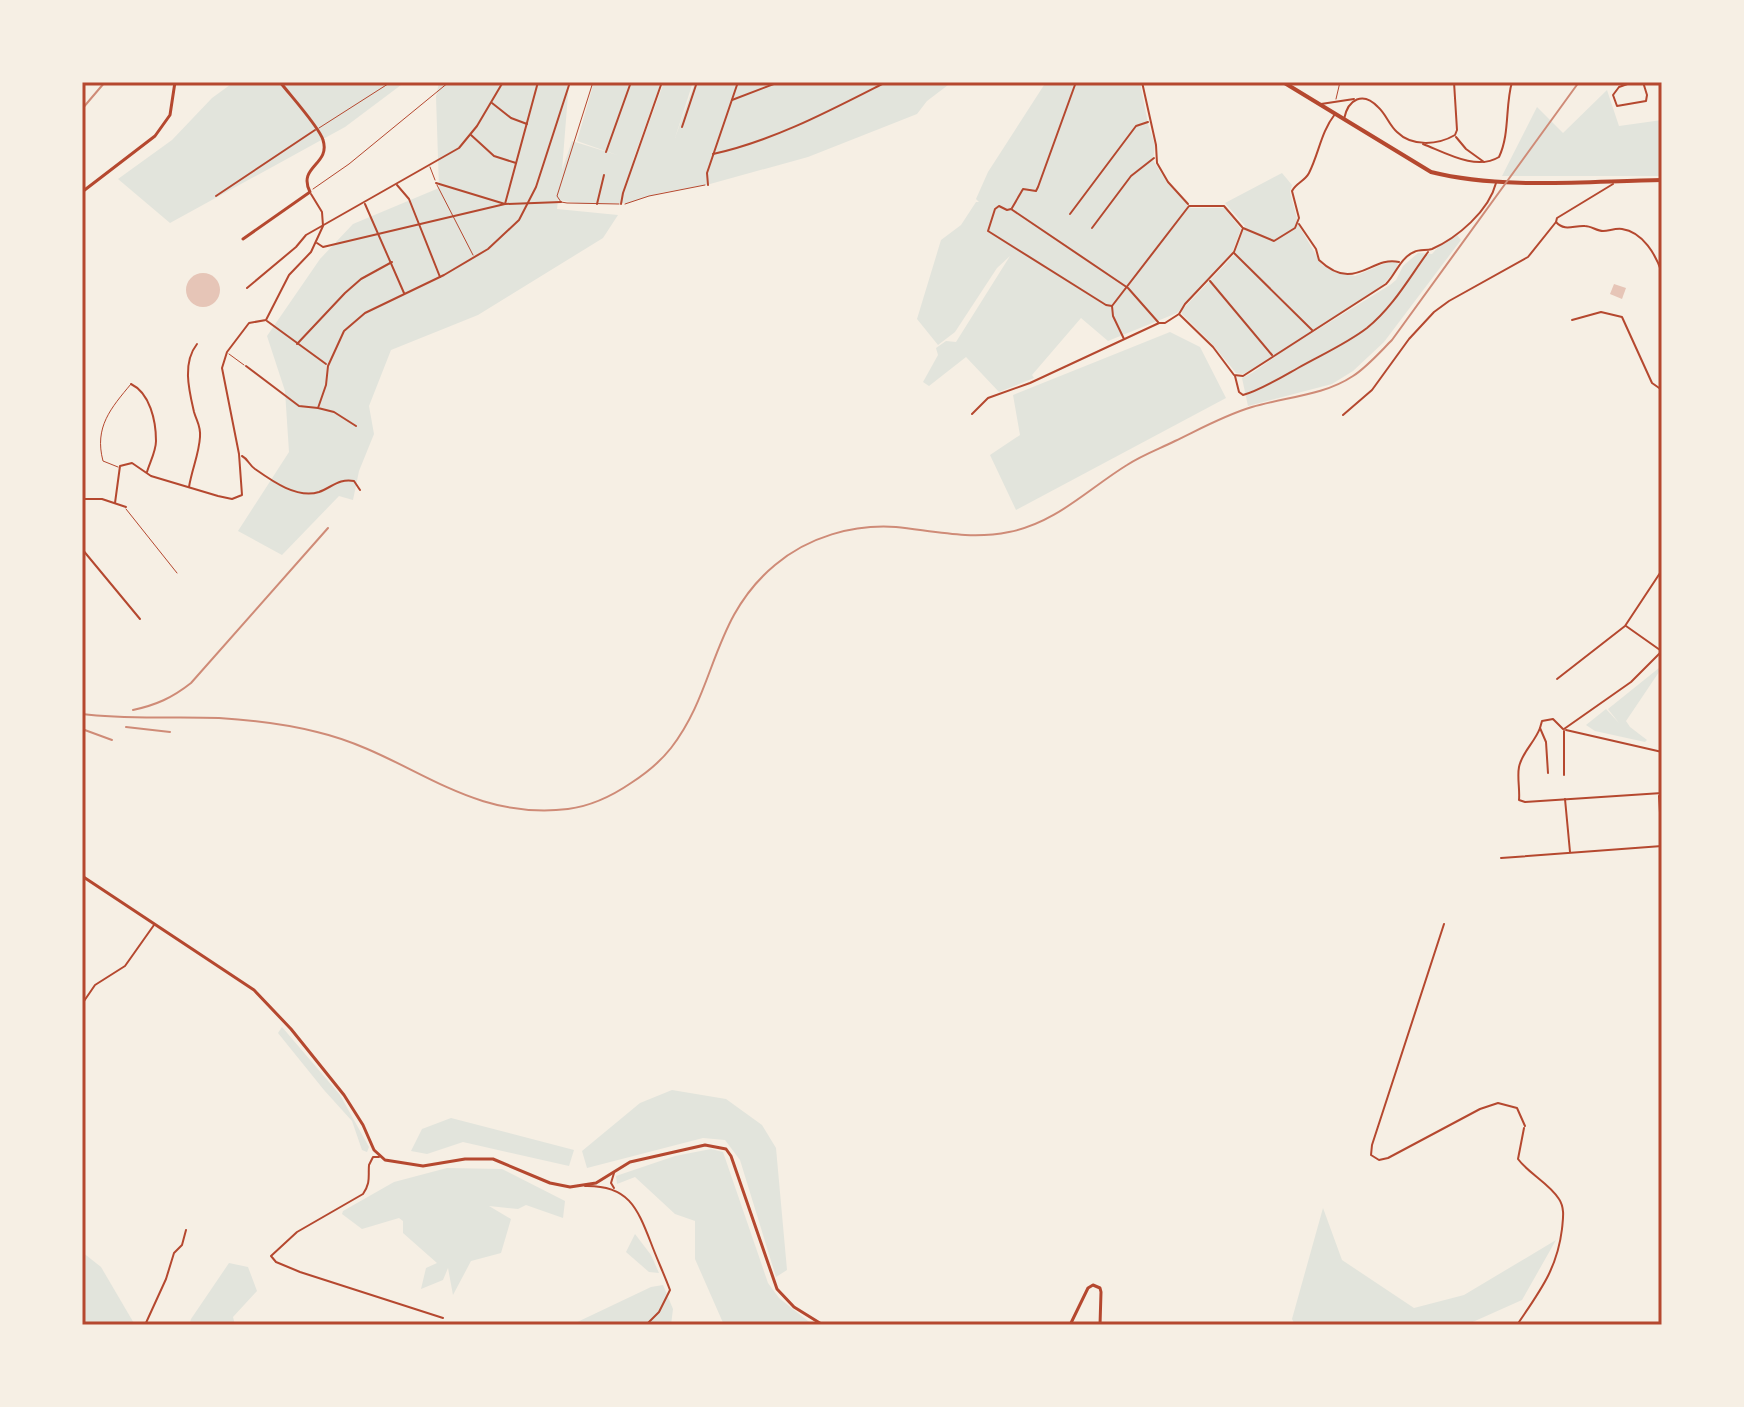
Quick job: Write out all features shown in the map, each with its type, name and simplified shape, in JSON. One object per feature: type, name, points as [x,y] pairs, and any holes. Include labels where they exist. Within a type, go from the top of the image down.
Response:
[{"type":"main road","points":[[82,192],[155,136],[170,115],[175,82]]},
{"type":"main road","points":[[243,239],[310,192],[306,176],[318,163],[324,149],[323,138],[280,82]]},
{"type":"main road","points":[[1283,82],[1431,172],[1496,182],[1662,180]]},
{"type":"main road","points":[[82,876],[254,990],[291,1029],[344,1095],[380,1157],[403,1165],[423,1166],[465,1159],[493,1159],[550,1183],[570,1187],[585,1186],[630,1162],[705,1145],[726,1149],[777,1289],[794,1307],[823,1325]]},
{"type":"main road","points":[[1070,1325],[1088,1288],[1095,1285],[1101,1292],[1100,1325]]},
{"type":"street","points":[[247,288],[306,235],[459,148],[503,82]]},
{"type":"street","points":[[505,204],[538,82]]},
{"type":"street","points":[[318,408],[326,385],[328,366],[344,331],[365,313],[475,257],[519,220],[530,202],[570,82]]},
{"type":"street","points":[[606,152],[631,82]]},
{"type":"street","points":[[621,204],[662,82]]},
{"type":"street","points":[[682,127],[697,82]]},
{"type":"street","points":[[708,185],[707,173],[738,82]]},
{"type":"street","points":[[732,100],[779,82]]},
{"type":"street","points":[[713,154],[741,148],[785,130],[886,82]]},
{"type":"street","points":[[1011,209],[1023,189],[1036,191],[1076,82]]},
{"type":"street","points":[[1142,82],[1156,145],[1155,157],[1168,182],[1189,206],[1224,206],[1243,228],[1274,241],[1298,223],[1292,191],[1295,185],[1307,178],[1324,131],[1335,113]]},
{"type":"street","points":[[1454,82],[1455,135],[1466,149],[1485,163]]},
{"type":"street","points":[[1321,104],[1355,98],[1368,100],[1377,105],[1397,133],[1466,160],[1485,163],[1499,157],[1503,148],[1512,82]]},
{"type":"street","points":[[1633,82],[1619,87],[1613,95],[1617,106],[1646,101],[1643,82]]},
{"type":"street","points":[[1344,119],[1348,105],[1355,98]]},
{"type":"street","points":[[491,103],[511,118],[527,124]]},
{"type":"street","points":[[1070,214],[1136,126],[1149,121]]},
{"type":"street","points":[[216,196],[316,130]]},
{"type":"street","points":[[471,134],[494,156],[517,163]]},
{"type":"street","points":[[1422,144],[1455,135]]},
{"type":"street","points":[[1092,228],[1135,171],[1155,157]]},
{"type":"street","points":[[597,204],[604,175]]},
{"type":"street","points":[[1343,415],[1372,390],[1409,339],[1434,312],[1528,257],[1557,218],[1608,189],[1616,181]]},
{"type":"street","points":[[1179,314],[1213,347],[1234,375],[1239,392],[1243,395],[1256,392],[1271,381],[1341,346],[1367,328],[1395,300],[1429,251],[1453,238],[1477,214],[1494,192],[1496,182]]},
{"type":"street","points":[[436,183],[505,204]]},
{"type":"street","points":[[397,184],[409,199],[440,277]]},
{"type":"street","points":[[115,503],[120,466],[132,463],[147,473],[229,499],[242,495],[239,454],[222,368],[227,352],[249,323],[266,320],[289,275],[311,252],[323,226],[322,212],[310,192]]},
{"type":"street","points":[[315,242],[323,247],[505,204],[561,202]]},
{"type":"street","points":[[364,203],[404,293]]},
{"type":"street","points":[[1112,306],[988,231],[995,209],[999,206],[1011,209],[1128,288],[1159,323]]},
{"type":"street","points":[[1124,339],[1113,316],[1112,306],[1189,206]]},
{"type":"street","points":[[1556,222],[1560,227],[1588,225],[1601,231],[1620,228],[1631,232],[1657,258],[1662,273]]},
{"type":"street","points":[[1298,223],[1316,249],[1319,260],[1338,272],[1355,275],[1391,260],[1401,262]]},
{"type":"street","points":[[972,414],[988,398],[1030,383],[1179,314],[1234,252],[1243,228]]},
{"type":"street","points":[[1234,375],[1243,376],[1386,284],[1401,262],[1415,251],[1429,251]]},
{"type":"street","points":[[1234,252],[1313,331]]},
{"type":"street","points":[[297,344],[361,279],[392,262]]},
{"type":"street","points":[[1209,280],[1273,356]]},
{"type":"street","points":[[1572,320],[1601,312],[1622,317],[1652,383],[1662,390]]},
{"type":"street","points":[[266,320],[328,366]]},
{"type":"street","points":[[189,487],[200,441],[200,424],[187,373],[190,354],[197,344]]},
{"type":"street","points":[[246,366],[299,406],[334,412],[356,426]]},
{"type":"street","points":[[131,384],[147,398],[153,417],[156,443],[147,473]]},
{"type":"street","points":[[239,454],[278,484],[297,492],[318,492],[345,480],[354,481],[360,490]]},
{"type":"street","points":[[82,499],[102,499],[126,507]]},
{"type":"street","points":[[82,549],[140,619]]},
{"type":"street","points":[[1557,679],[1625,626],[1662,570]]},
{"type":"street","points":[[1564,729],[1622,690],[1662,651],[1625,626]]},
{"type":"street","points":[[1501,858],[1662,846],[1660,794],[1519,800],[1519,768],[1526,751],[1537,739],[1542,721],[1553,719],[1564,729],[1662,752]]},
{"type":"street","points":[[1540,728],[1546,742],[1548,773]]},
{"type":"street","points":[[1564,729],[1564,775]]},
{"type":"street","points":[[1565,799],[1570,853]]},
{"type":"street","points":[[1444,924],[1371,1155],[1381,1160],[1395,1156],[1450,1123],[1498,1103],[1517,1108],[1525,1127],[1518,1159],[1559,1199],[1563,1212],[1559,1254],[1545,1283],[1517,1325]]},
{"type":"street","points":[[82,1004],[95,985],[125,966],[154,925]]},
{"type":"street","points":[[380,1157],[373,1157],[369,1165],[369,1186],[363,1194],[297,1232],[271,1256],[276,1262],[300,1272],[443,1318]]},
{"type":"street","points":[[614,1171],[611,1183],[640,1213],[670,1290],[659,1312],[646,1325]]},
{"type":"street","points":[[585,1186],[619,1191]]},
{"type":"street","points":[[145,1325],[186,1230]]},
{"type":"lane","points":[[316,130],[391,82]]},
{"type":"lane","points":[[310,192],[449,82]]},
{"type":"lane","points":[[593,82],[558,189],[557,196],[561,202],[621,204],[708,185]]},
{"type":"lane","points":[[1336,102],[1340,82]]},
{"type":"lane","points":[[429,166],[475,257]]},
{"type":"lane","points":[[227,352],[246,366]]},
{"type":"lane","points":[[120,466],[103,461],[102,432],[108,411],[131,384]]},
{"type":"lane","points":[[126,507],[133,520],[177,573]]},
{"type":"shaded area","points":[[234,82],[405,82],[345,127],[170,223],[118,179],[172,140],[212,98]]},
{"type":"shaded area","points":[[439,82],[569,82],[562,170],[572,141],[617,155],[577,141],[594,82],[661,82],[635,161],[664,82],[693,82],[675,138],[695,82],[952,82],[927,101],[917,114],[808,157],[628,203],[584,204],[558,200],[557,209],[618,215],[603,238],[478,315],[391,350],[369,406],[374,434],[359,471],[353,500],[339,496],[282,555],[238,531],[289,452],[285,391],[267,336],[320,259],[353,224],[439,188],[436,97]]},
{"type":"shaded area","points":[[1046,82],[1140,82],[1155,145],[1153,160],[1168,184],[1191,208],[1224,208],[1241,229],[1232,253],[1177,313],[1108,341],[1081,318],[1032,375],[1034,378],[999,392],[966,357],[929,386],[923,382],[938,355],[936,348],[946,341],[956,342],[1010,256],[997,268],[955,332],[938,345],[917,319],[941,240],[961,225],[979,202],[976,199],[988,172]]},
{"type":"shaded area","points":[[1607,90],[1619,126],[1662,120],[1662,176],[1502,176],[1537,107],[1563,133]]},
{"type":"shaded area","points":[[1282,173],[1292,185],[1290,192],[1299,226],[1322,265],[1338,273],[1355,276],[1390,261],[1398,263],[1397,269],[1381,287],[1257,367],[1243,374],[1236,373],[1182,314],[1182,310],[1234,255],[1245,226],[1225,203]]},
{"type":"shaded area","points":[[1457,235],[1461,240],[1384,342],[1353,371],[1332,384],[1248,406],[1242,378],[1390,285],[1403,266],[1418,253],[1432,254]]},
{"type":"shaded area","points":[[1170,332],[1200,347],[1226,398],[1016,510],[990,455],[1020,435],[1013,395]]},
{"type":"shaded area","points":[[1659,668],[1626,721],[1647,740],[1645,742],[1595,731],[1586,725],[1606,709],[1619,723],[1608,709]]},
{"type":"shaded area","points":[[282,1027],[340,1095],[369,1147],[367,1152],[362,1150],[352,1121],[278,1033]]},
{"type":"shaded area","points":[[672,1090],[726,1099],[762,1125],[776,1148],[787,1270],[776,1277],[740,1160],[725,1140],[703,1138],[587,1168],[582,1151],[640,1103]]},
{"type":"shaded area","points":[[451,1118],[574,1150],[569,1166],[463,1142],[427,1154],[411,1151],[422,1129]]},
{"type":"shaded area","points":[[711,1149],[723,1152],[768,1283],[779,1298],[813,1325],[724,1325],[695,1259],[695,1221],[675,1214],[635,1177],[617,1184],[616,1176],[675,1156]]},
{"type":"shaded area","points":[[447,1168],[502,1169],[565,1201],[563,1218],[526,1205],[518,1209],[489,1206],[511,1219],[501,1253],[471,1261],[453,1295],[448,1268],[443,1280],[421,1289],[426,1268],[437,1263],[403,1233],[403,1221],[399,1218],[362,1229],[342,1214],[394,1182]]},
{"type":"shaded area","points":[[1323,1208],[1342,1260],[1414,1308],[1464,1295],[1556,1240],[1522,1300],[1466,1325],[1295,1325],[1292,1319]]},
{"type":"shaded area","points":[[635,1234],[651,1255],[659,1273],[649,1272],[626,1252]]},
{"type":"shaded area","points":[[82,1252],[101,1267],[135,1325],[83,1325]]},
{"type":"shaded area","points":[[229,1263],[248,1267],[257,1291],[233,1317],[235,1325],[189,1325],[191,1319]]},
{"type":"shaded area","points":[[663,1285],[673,1309],[671,1325],[571,1325],[651,1287]]},
{"type":"building","points":[[203,273],[215,278],[220,290],[215,302],[203,307],[191,302],[186,290],[191,278]]},
{"type":"building","points":[[1614,284],[1626,288],[1622,299],[1610,294]]},
{"type":"railway","points":[[82,109],[105,82]]},
{"type":"railway","points":[[82,714],[219,718],[305,729],[350,742],[467,796],[498,805],[531,810],[568,809],[601,800],[642,776],[671,748],[698,702],[738,608],[775,565],[802,547],[832,534],[864,528],[896,527],[980,535],[1026,528],[1057,513],[1133,461],[1213,422],[1252,407],[1329,388],[1358,372],[1392,340],[1579,82]]},
{"type":"railway","points":[[133,710],[164,700],[191,683],[328,528]]},
{"type":"railway","points":[[126,727],[170,732]]},
{"type":"railway","points":[[82,729],[112,740]]}]
